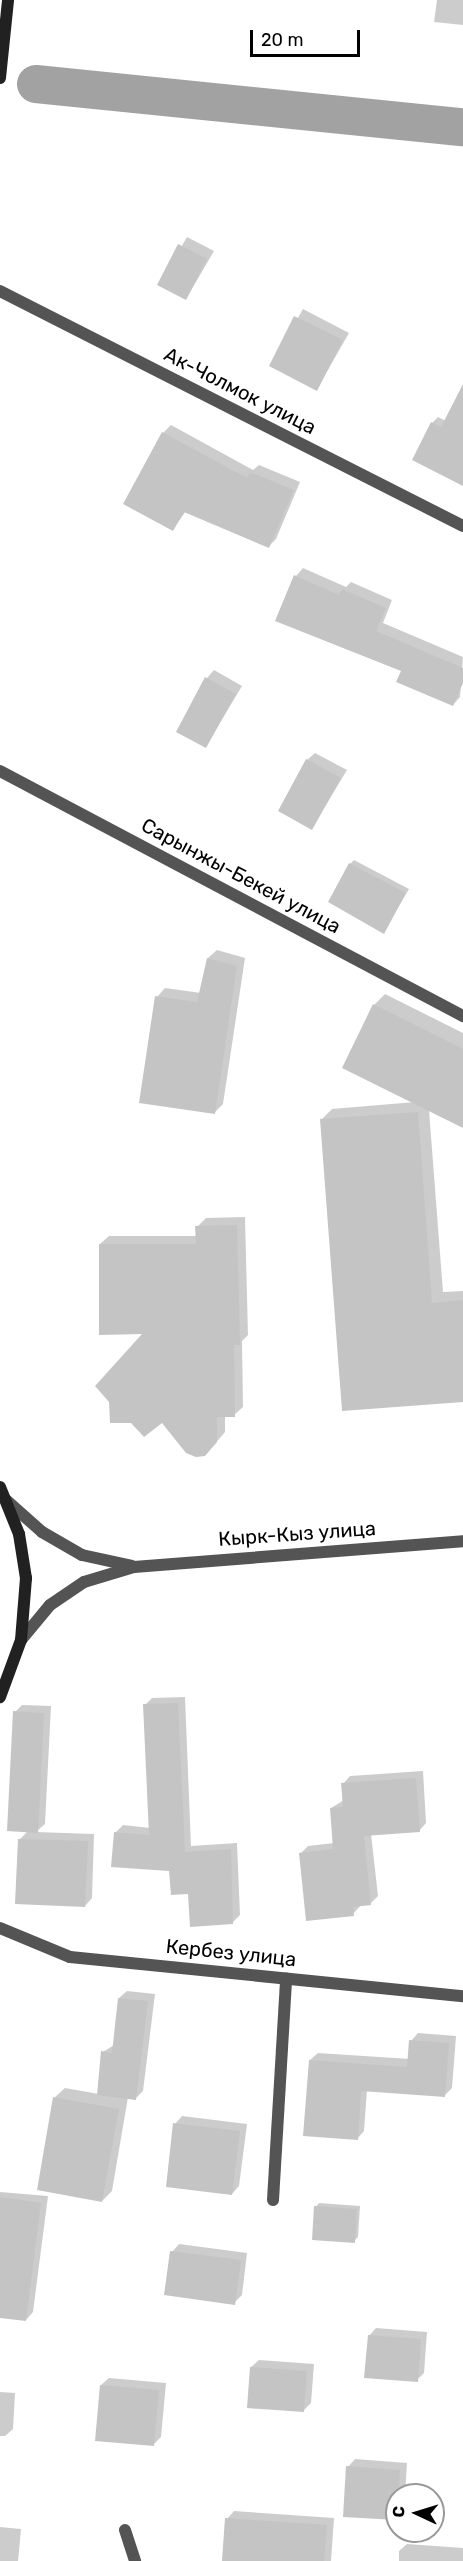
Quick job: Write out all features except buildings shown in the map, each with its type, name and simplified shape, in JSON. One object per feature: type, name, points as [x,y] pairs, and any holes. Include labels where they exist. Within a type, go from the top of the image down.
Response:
[{"type":"main road","points":[[0,78],[8,0]]},
{"type":"main road","points":[[0,1487],[20,1534],[26,1578],[21,1640],[0,1696]]},
{"type":"street","name":"Ак-Чолмок улица","points":[[0,291],[463,526]]},
{"type":"street","name":"Сарынжы-Бекей улица","points":[[0,771],[463,1016]]},
{"type":"street","name":"Кырк-Кыз улица","points":[[6,1500],[42,1533],[82,1555],[134,1566]]},
{"type":"street","name":"Кырк-Кыз улица","points":[[21,1640],[50,1605],[84,1582],[134,1566],[463,1541]]},
{"type":"street","name":"Кербез улица","points":[[0,1928],[70,1957],[463,1996]]},
{"type":"street","points":[[273,2200],[286,1978]]},
{"type":"street","points":[[125,2530],[135,2561]]},
{"type":"waterway","points":[[36,84],[463,127]]}]
